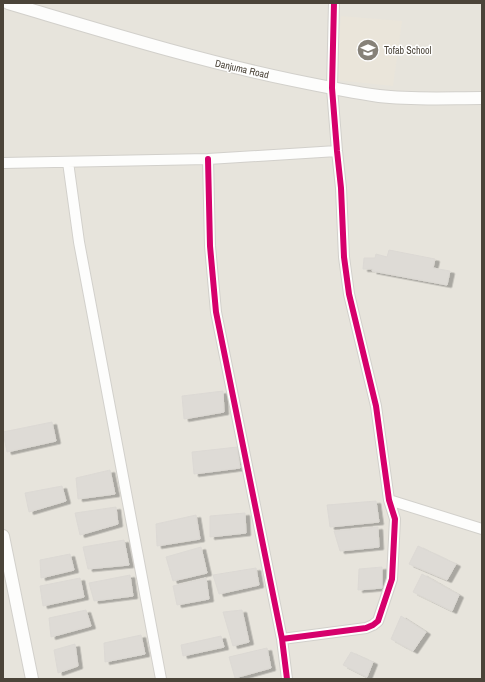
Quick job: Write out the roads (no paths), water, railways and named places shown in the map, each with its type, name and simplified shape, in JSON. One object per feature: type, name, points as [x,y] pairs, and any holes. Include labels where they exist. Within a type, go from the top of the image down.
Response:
[{"type":"street","name":"Danjuma Road","points":[[8,3],[137,42],[240,69],[332,88],[379,96],[425,99],[482,98]]},
{"type":"street","points":[[282,639],[366,628],[373,625],[378,621],[392,579],[395,519],[389,500],[376,406],[349,294],[344,257],[341,188],[332,88],[334,3]]},
{"type":"street","points":[[3,163],[208,159],[337,151]]},
{"type":"street","points":[[208,159],[210,246],[216,312],[282,639],[287,679]]},
{"type":"street","points":[[68,162],[80,242],[161,679]]},
{"type":"street","points":[[389,500],[482,529]]},
{"type":"street","points":[[3,536],[32,679]]},
{"type":"place","name":"Tofab School","points":[[368,50]]}]
